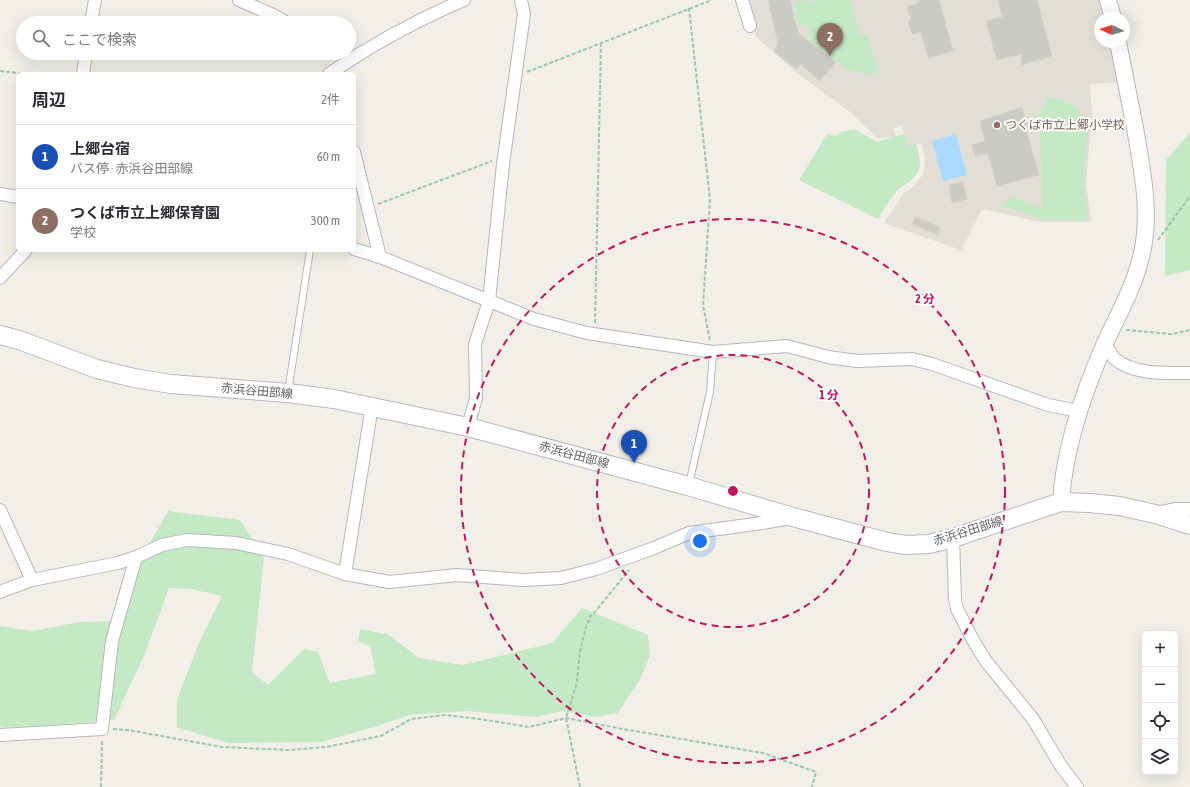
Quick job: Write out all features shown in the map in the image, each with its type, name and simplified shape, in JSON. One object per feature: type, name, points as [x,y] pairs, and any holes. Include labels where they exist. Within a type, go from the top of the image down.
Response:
[{"type":"main road","name":"赤浜谷田部線","points":[[0,335],[19,340],[97,369],[134,378],[171,384],[288,393],[334,399],[468,427],[688,486],[793,517],[880,540],[906,545],[929,544],[952,538],[1061,502],[1120,506],[1155,514],[1190,525]]},
{"type":"street","points":[[92,16],[95,0]]},
{"type":"street","points":[[239,0],[275,16]]},
{"type":"street","points":[[356,52],[433,13],[464,0]]},
{"type":"street","points":[[468,427],[476,398],[475,344],[489,301],[504,156],[514,76],[524,14],[521,0]]},
{"type":"street","points":[[742,0],[750,26]]},
{"type":"street","points":[[1108,0],[1111,12]]},
{"type":"street","points":[[1061,502],[1071,443],[1079,411],[1142,255],[1145,200],[1140,161],[1119,48]]},
{"type":"street","points":[[83,72],[85,60]]},
{"type":"street","points":[[331,72],[345,60]]},
{"type":"street","points":[[356,160],[380,257]]},
{"type":"street","points":[[0,194],[16,197]]},
{"type":"street","points":[[356,250],[380,257],[534,319],[594,334],[713,352],[787,346],[828,357],[857,361],[912,359],[932,364],[1048,406],[1079,411]]},
{"type":"street","points":[[0,278],[24,252]]},
{"type":"street","points":[[1105,344],[1115,359],[1130,368],[1155,373],[1190,373]]},
{"type":"street","points":[[344,574],[372,406]]},
{"type":"street","points":[[1155,514],[1175,509],[1190,509]]},
{"type":"street","points":[[0,510],[32,580]]},
{"type":"street","points":[[0,592],[32,580],[118,563],[136,557],[162,545],[186,540],[236,543],[288,554],[344,574],[388,582],[457,575],[523,580],[561,578],[596,569],[654,548],[689,533],[762,523],[793,517]]},
{"type":"street","points":[[952,538],[955,599],[957,609],[985,660],[1033,719],[1061,766],[1077,787]]},
{"type":"street","points":[[0,735],[102,729],[112,641],[136,557]]},
{"type":"lane","points":[[288,393],[310,252]]},
{"type":"lane","points":[[688,486],[710,392],[713,352]]},
{"type":"path","points":[[514,76],[712,0]]},
{"type":"path","points":[[688,8],[710,200],[702,304],[713,352]]},
{"type":"path","points":[[594,334],[601,43]]},
{"type":"path","points":[[0,70],[16,72]]},
{"type":"path","points":[[368,208],[504,156]]},
{"type":"path","points":[[1157,242],[1190,196]]},
{"type":"path","points":[[1114,326],[1122,330],[1172,334],[1190,330]]},
{"type":"path","points":[[580,787],[566,718],[577,682],[580,651],[586,627],[591,615],[633,566]]},
{"type":"path","points":[[101,787],[102,729],[128,730],[222,747],[288,750],[326,747],[381,736],[411,719],[446,715],[529,727],[566,718],[763,753],[816,772],[812,787]]},
{"type":"shaded area","name":"つくば市立上郷小学校","points":[[746,0],[1099,0],[1102,12],[1094,12],[1094,48],[1110,48],[1117,82],[1090,84],[1093,126],[1090,134],[1086,184],[1091,222],[1041,222],[982,209],[961,250],[884,223],[904,193],[912,188],[924,173],[925,159],[922,143],[908,147],[901,125],[894,129],[896,137],[877,138],[853,114],[798,74],[756,37]]},
{"type":"green space","points":[[806,0],[807,2],[820,0],[851,0],[859,35],[867,35],[879,73],[866,74],[847,69],[810,40],[807,25],[798,25],[794,2]]},
{"type":"green space","points":[[1047,97],[1059,99],[1078,108],[1088,133],[1083,182],[1088,220],[1041,219],[999,205],[1015,197],[1042,209],[1041,150],[1038,119]]},
{"type":"green space","points":[[854,129],[877,142],[904,134],[908,146],[916,144],[918,150],[920,165],[917,174],[908,183],[897,190],[878,219],[799,180],[827,134],[836,136],[841,132]]},
{"type":"green space","points":[[1190,133],[1190,270],[1165,276],[1166,160]]},
{"type":"green space","points":[[168,511],[240,520],[264,558],[252,672],[268,685],[304,649],[318,652],[330,683],[376,674],[370,646],[358,641],[360,629],[389,635],[419,658],[463,665],[552,643],[582,608],[648,635],[650,656],[640,679],[618,713],[596,717],[562,711],[537,717],[467,711],[409,715],[371,728],[321,742],[228,743],[177,727],[177,700],[198,645],[222,596],[192,589],[169,588],[144,656],[114,720],[38,726],[0,727],[0,626],[32,631],[80,622],[124,621],[140,561]]},
{"type":"water","points":[[956,134],[967,175],[943,181],[932,141]]},
{"type":"building","points":[[768,0],[790,0],[798,33],[836,62],[820,81],[800,64],[797,69],[774,52],[778,44]]},
{"type":"building","points":[[919,0],[939,0],[953,51],[928,58],[921,32],[912,34],[908,21],[911,20],[907,7],[920,3]]},
{"type":"building","points":[[998,0],[1037,0],[1052,56],[1021,65],[1022,54],[997,60],[986,21],[1002,17]]},
{"type":"building","points":[[1022,107],[1028,129],[1026,130],[1039,175],[997,186],[988,153],[975,156],[972,145],[985,141],[980,121]]},
{"type":"building","points":[[963,182],[967,199],[952,203],[949,185]]},
{"type":"building","points":[[915,217],[940,227],[937,234],[912,224]]},
{"type":"place","name":"つくば市立上郷保育園","points":[[830,56]]},
{"type":"place","name":"つくば市立上郷小学校","points":[[997,125]]},
{"type":"place","name":"上郷台宿","points":[[634,463]]}]
